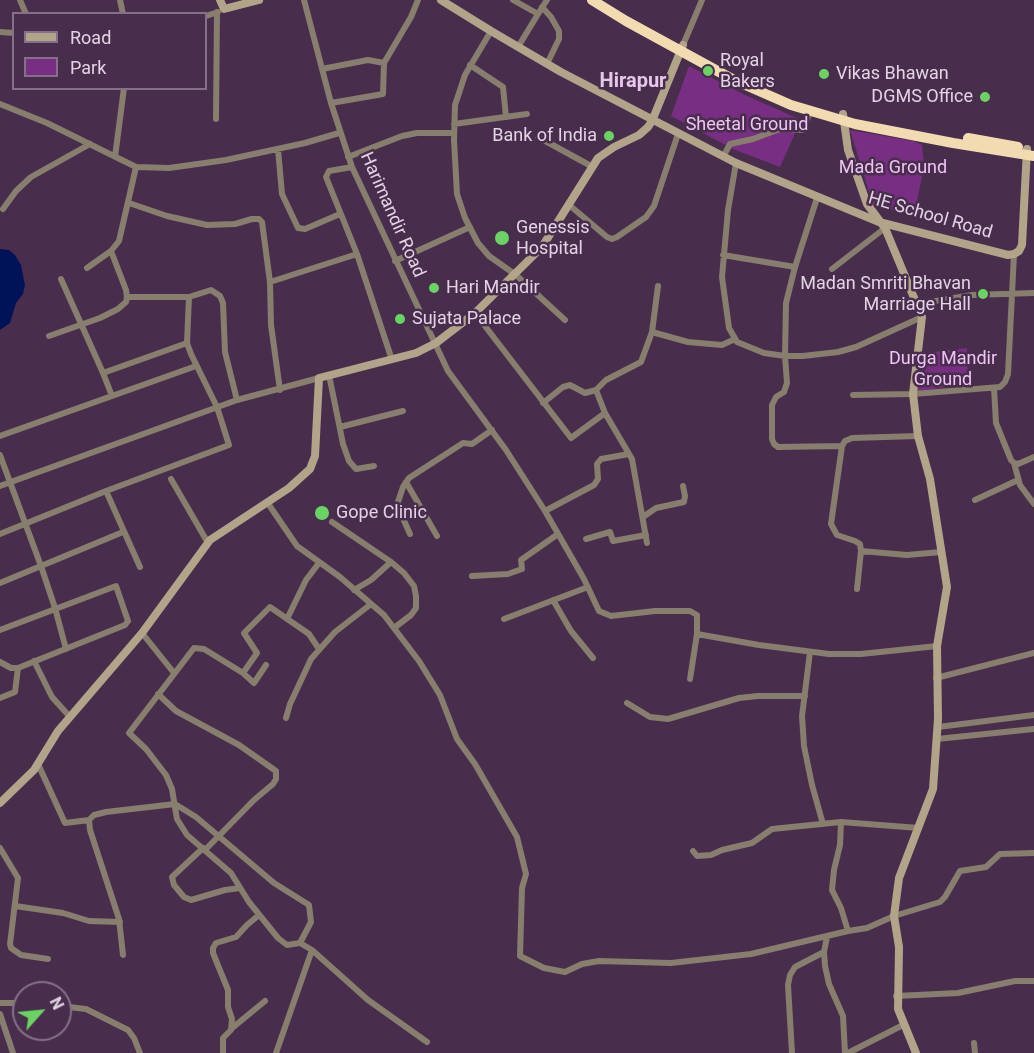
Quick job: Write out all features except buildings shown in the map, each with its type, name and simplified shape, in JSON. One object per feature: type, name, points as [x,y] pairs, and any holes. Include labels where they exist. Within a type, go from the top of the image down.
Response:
[{"type":"highway","points":[[592,0],[626,21],[768,90],[843,117]]},
{"type":"highway","points":[[604,0],[759,92],[810,112],[843,117],[953,143],[1030,153]]},
{"type":"street","points":[[216,119],[220,0]]},
{"type":"street","points":[[207,16],[260,0]]},
{"type":"street","name":"Harimandir Road","points":[[304,0],[339,133],[348,157],[448,371],[492,430],[545,511],[599,611],[610,616],[655,611],[695,612],[698,617],[697,634]]},
{"type":"street","points":[[331,103],[383,94],[384,63],[411,17],[418,0]]},
{"type":"street","name":"HE School Road","points":[[441,0],[547,64],[736,163],[882,225],[1008,255],[1014,254]]},
{"type":"street","points":[[513,0],[538,14]]},
{"type":"street","points":[[518,47],[547,0]]},
{"type":"street","points":[[0,486],[237,400],[392,360],[416,353],[436,343],[476,313],[542,247],[591,166],[608,150],[639,135],[652,121],[702,0]]},
{"type":"street","points":[[542,8],[552,17],[559,31],[559,39],[547,64]]},
{"type":"street","points":[[491,31],[470,65],[460,86],[455,105],[457,194],[478,243],[489,256],[516,275],[565,320]]},
{"type":"street","points":[[322,69],[368,60],[384,63]]},
{"type":"street","points":[[470,65],[503,87],[506,117]]},
{"type":"street","points":[[116,158],[123,90]]},
{"type":"street","points":[[0,104],[136,167],[169,168],[226,160],[339,133]]},
{"type":"street","points":[[723,157],[730,144],[753,139],[780,129],[803,130],[810,112]]},
{"type":"street","points":[[454,124],[527,114]]},
{"type":"street","points":[[843,117],[848,150],[867,204],[882,225],[918,304],[922,318],[914,394],[918,436],[927,462],[947,587],[937,646],[938,727],[933,789],[898,878],[894,916],[899,947],[898,1009],[916,1053]]},
{"type":"street","points":[[348,157],[402,136],[417,133],[454,134]]},
{"type":"street","points":[[568,204],[607,237],[612,239],[617,237],[645,217],[654,206],[678,134]]},
{"type":"street","points":[[538,137],[591,166]]},
{"type":"street","points":[[3,209],[16,191],[31,177],[90,144]]},
{"type":"street","points":[[278,149],[282,194],[298,228],[304,229],[340,214]]},
{"type":"street","points":[[853,394],[914,394],[994,388],[1000,387],[1005,382],[1008,374],[1014,254],[1022,245],[1030,153]]},
{"type":"street","points":[[736,163],[723,255],[722,285],[729,328],[735,339],[744,346],[764,353],[803,356],[847,350],[922,318]]},
{"type":"street","points":[[87,268],[111,251],[119,241],[136,167]]},
{"type":"street","points":[[352,167],[334,169],[327,173],[326,177],[357,255],[392,360]]},
{"type":"street","points":[[817,198],[786,303],[786,388],[776,397],[772,405],[772,439],[778,447],[842,446]]},
{"type":"street","points":[[129,203],[167,216],[207,225],[235,224],[259,219],[270,282],[271,325],[280,390]]},
{"type":"street","points":[[832,269],[882,225]]},
{"type":"street","points":[[395,261],[470,227]]},
{"type":"street","points":[[49,336],[118,309],[126,302],[128,297],[111,251]]},
{"type":"street","points":[[270,282],[357,255]]},
{"type":"street","points":[[723,255],[795,267]]},
{"type":"street","points":[[61,279],[112,396]]},
{"type":"street","points":[[543,403],[563,387],[577,387],[585,393],[596,390],[606,380],[641,362],[652,332],[658,286]]},
{"type":"street","points":[[128,297],[189,297],[211,290],[220,296],[223,303],[225,352],[237,400]]},
{"type":"street","points":[[918,304],[962,296],[1012,292],[1034,293]]},
{"type":"street","points":[[0,534],[106,491],[229,446],[217,407],[187,343],[189,297]]},
{"type":"street","points":[[476,313],[571,438],[605,412]]},
{"type":"street","points":[[652,332],[688,342],[722,345],[735,339]]},
{"type":"street","points":[[103,373],[187,343]]},
{"type":"street","points":[[0,436],[196,366]]},
{"type":"street","points":[[329,375],[349,461],[356,469],[374,466]]},
{"type":"street","points":[[0,803],[38,764],[53,738],[142,633],[208,543],[295,483],[313,465],[319,378]]},
{"type":"street","points":[[994,388],[998,429],[1014,463],[1018,480],[1034,504]]},
{"type":"street","points":[[596,390],[605,412],[632,459],[647,543]]},
{"type":"street","points":[[340,427],[403,411]]},
{"type":"street","points":[[410,534],[398,505],[409,478],[463,443],[472,444],[492,430]]},
{"type":"street","points":[[857,589],[860,544],[837,535],[831,524],[842,446],[845,441],[852,438],[918,436]]},
{"type":"street","points":[[545,511],[594,484],[598,479],[597,464],[601,459],[629,454]]},
{"type":"street","points":[[0,455],[41,566],[66,649]]},
{"type":"street","points":[[1014,463],[1018,464],[1034,457]]},
{"type":"street","points":[[171,479],[208,543]]},
{"type":"street","points":[[975,500],[1018,480]]},
{"type":"street","points":[[406,482],[437,536]]},
{"type":"street","points":[[643,517],[656,508],[684,502],[683,486]]},
{"type":"street","points":[[106,491],[140,567]]},
{"type":"street","points":[[267,502],[297,546],[384,615],[440,695],[457,739],[481,773],[517,837],[526,874],[522,888],[520,956],[544,968],[565,972],[582,964],[599,961],[671,963],[751,954],[867,928],[894,916],[940,902],[960,871],[986,867],[1000,854],[1034,853]]},
{"type":"street","points":[[332,522],[391,562],[414,586],[416,608],[411,615],[394,628]]},
{"type":"street","points":[[0,583],[123,532]]},
{"type":"street","points":[[586,539],[610,532],[614,541],[646,534]]},
{"type":"street","points":[[472,576],[508,574],[522,569],[521,560],[558,534]]},
{"type":"street","points":[[861,551],[908,555],[941,552]]},
{"type":"street","points":[[354,590],[371,580],[391,562]]},
{"type":"street","points":[[287,620],[301,589],[319,563]]},
{"type":"street","points":[[0,630],[116,586],[128,621],[125,626],[18,668],[11,668],[0,662]]},
{"type":"street","points":[[504,619],[588,587]]},
{"type":"street","points":[[553,600],[570,631],[593,658]]},
{"type":"street","points":[[286,718],[311,659],[335,632],[371,604]]},
{"type":"street","points":[[243,673],[257,653],[244,633],[270,607],[309,634],[319,649]]},
{"type":"street","points":[[142,633],[174,673]]},
{"type":"street","points":[[690,679],[697,634],[810,652],[861,654],[937,646]]},
{"type":"street","points":[[266,665],[254,683],[243,673],[197,647],[191,650],[129,733],[151,754],[166,775],[172,789],[177,819],[181,827],[231,873],[259,915],[285,944],[300,943],[312,950],[368,1000],[427,1042]]},
{"type":"street","points":[[810,652],[802,716],[804,746],[823,824]]},
{"type":"street","points":[[936,678],[1034,653]]},
{"type":"street","points":[[34,661],[52,697],[70,717]]},
{"type":"street","points":[[0,698],[15,692],[18,668]]},
{"type":"street","points":[[158,694],[176,711],[239,745],[276,771],[273,784],[172,877],[174,885],[184,897],[191,900],[240,888]]},
{"type":"street","points":[[627,703],[650,717],[668,719],[739,698],[804,696]]},
{"type":"street","points":[[938,727],[1034,715]]},
{"type":"street","points":[[937,739],[1034,729]]},
{"type":"street","points":[[38,764],[65,823],[89,820],[94,815],[106,812],[175,804],[196,817],[274,883],[309,904],[311,921],[300,943]]},
{"type":"street","points":[[89,820],[90,830],[120,922],[123,955]]},
{"type":"street","points":[[841,822],[840,845],[832,890],[841,908],[848,931]]},
{"type":"street","points":[[693,851],[697,856],[711,855],[752,843],[772,829],[841,822],[919,828]]},
{"type":"street","points":[[0,848],[18,878],[11,948],[21,955],[48,959]]},
{"type":"street","points":[[15,906],[63,913],[89,921],[120,922]]},
{"type":"street","points":[[231,1030],[232,1019],[228,1007],[228,990],[213,948],[216,943],[236,937],[259,915]]},
{"type":"street","points":[[826,937],[824,952],[829,984],[845,1022],[846,1053],[903,1025]]},
{"type":"street","points":[[276,1053],[312,950]]},
{"type":"street","points":[[792,1053],[788,985],[790,975],[795,968],[824,952]]},
{"type":"street","points":[[897,996],[958,993],[1015,981],[1034,981]]},
{"type":"street","points":[[223,1053],[223,1038],[265,1001]]},
{"type":"street","points":[[72,1008],[86,1010],[128,1030],[140,1053]]},
{"type":"street","points":[[0,1014],[13,1053]]},
{"type":"street","points":[[974,1042],[975,1053]]},
{"type":"green space","name":"Sheetal Ground","points":[[689,66],[801,120],[780,167],[733,149],[671,116]]},
{"type":"green space","name":"Mada Ground","points":[[850,130],[913,141],[922,145],[924,166],[914,216],[873,205]]},
{"type":"green space","name":"Durga Mandir Ground","points":[[967,348],[968,384],[918,391],[919,354]]},
{"type":"shaded area","points":[[0,249],[9,250],[15,255],[21,265],[25,285],[10,323],[0,330]]},
{"type":"place","name":"Royal Bakers","points":[[708,71]]},
{"type":"place","name":"Vikas Bhawan","points":[[824,74]]},
{"type":"place","name":"DGMS Office","points":[[985,97]]},
{"type":"place","name":"Bank of India","points":[[609,136]]},
{"type":"place","name":"Genessis Hospital","points":[[502,238]]},
{"type":"place","name":"Hari Mandir","points":[[434,288]]},
{"type":"place","name":"Madan Smriti Bhavan Marriage Hall","points":[[983,294]]},
{"type":"place","name":"Sujata Palace","points":[[400,319]]},
{"type":"place","name":"Gope Clinic","points":[[322,513]]},
{"type":"district","name":"Hirapur","points":[[633,82]]}]
